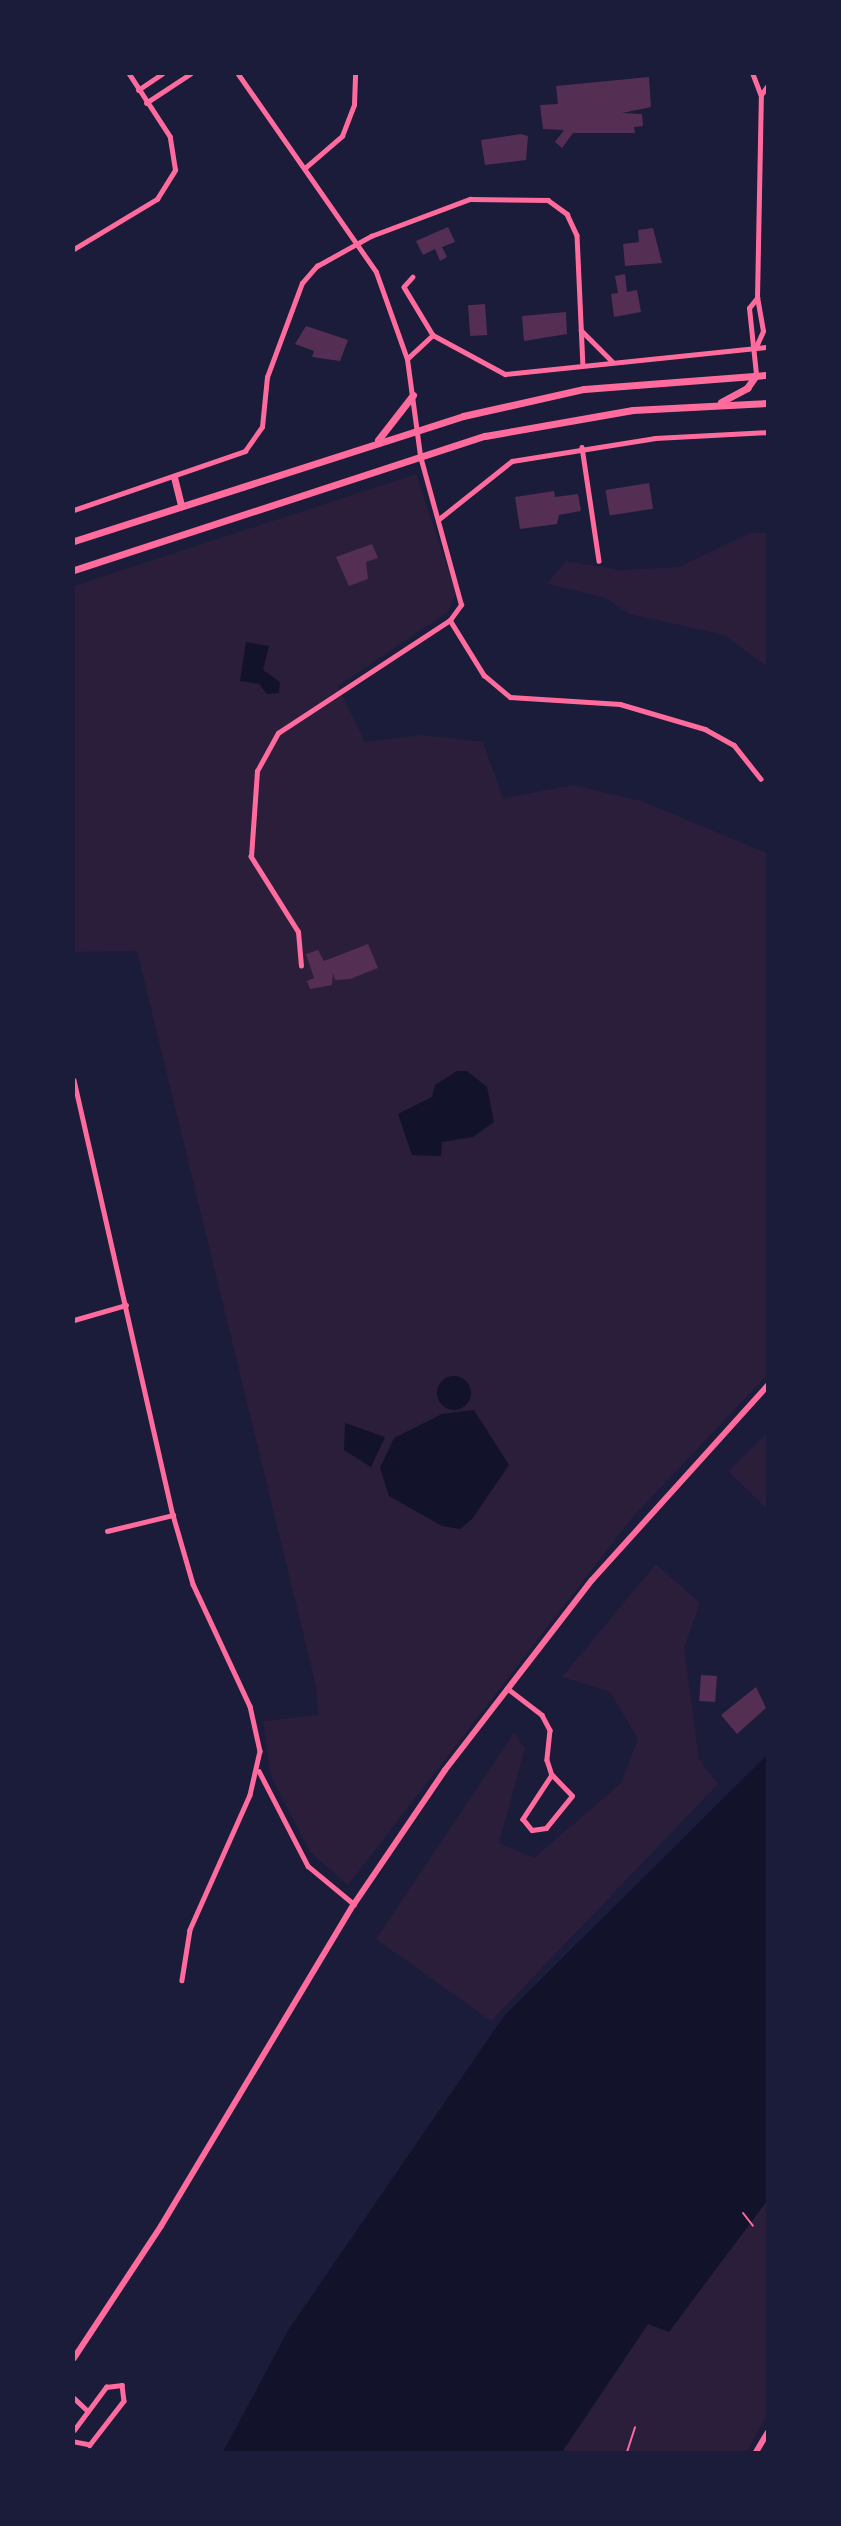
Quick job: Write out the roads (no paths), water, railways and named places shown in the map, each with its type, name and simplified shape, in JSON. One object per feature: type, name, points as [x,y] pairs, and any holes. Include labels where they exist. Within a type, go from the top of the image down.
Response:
[{"type":"highway","points":[[717,404],[747,388],[756,375]]},
{"type":"highway","points":[[74,541],[417,428],[584,389],[768,375]]},
{"type":"highway","points":[[375,442],[413,395]]},
{"type":"highway","points":[[74,570],[420,455],[551,422],[717,404],[768,403]]},
{"type":"highway","points":[[174,477],[181,506]]},
{"type":"main road","points":[[74,2358],[161,2227],[354,1904],[507,1688],[637,1527],[768,1385]]},
{"type":"main road","points":[[756,2452],[768,2432]]},
{"type":"street","points":[[74,249],[157,200],[171,181],[174,147],[129,74]]},
{"type":"street","points":[[138,90],[162,74]]},
{"type":"street","points":[[146,103],[190,74]]},
{"type":"street","points":[[238,74],[376,272],[408,359],[420,455],[462,593],[450,620],[303,713],[278,733],[260,761],[249,846],[298,932],[301,966]]},
{"type":"street","points":[[305,168],[342,136],[354,105],[355,74]]},
{"type":"street","points":[[753,74],[761,95],[757,298],[763,331],[756,347]]},
{"type":"street","points":[[761,95],[768,85]]},
{"type":"street","points":[[74,510],[235,457],[255,439],[267,377],[302,283],[317,266],[371,236],[470,199],[548,200],[566,214],[576,235],[583,365]]},
{"type":"street","points":[[414,277],[404,287],[433,335],[505,374],[768,347]]},
{"type":"street","points":[[756,375],[756,347],[749,308],[757,298]]},
{"type":"street","points":[[580,328],[612,361]]},
{"type":"street","points":[[408,359],[433,335]]},
{"type":"street","points":[[439,519],[512,461],[582,447],[768,432]]},
{"type":"street","points":[[582,447],[599,561]]},
{"type":"street","points":[[450,620],[484,675],[510,697],[620,704],[705,729],[734,745],[761,779]]},
{"type":"street","points":[[74,1080],[173,1515],[193,1584],[250,1706],[258,1771],[308,1866],[354,1904]]},
{"type":"street","points":[[74,1121],[82,1119]]},
{"type":"street","points":[[74,1320],[126,1305]]},
{"type":"street","points":[[107,1531],[173,1515]]},
{"type":"street","points":[[507,1688],[542,1715],[550,1730],[547,1760],[552,1775],[572,1796],[546,1828],[532,1830],[523,1819],[528,1804],[552,1775]]},
{"type":"street","points":[[182,1980],[198,1908],[258,1771]]},
{"type":"street","points":[[74,2430],[106,2387],[117,2383],[126,2390],[90,2445],[74,2442]]},
{"type":"street","points":[[74,2398],[88,2411]]}]
